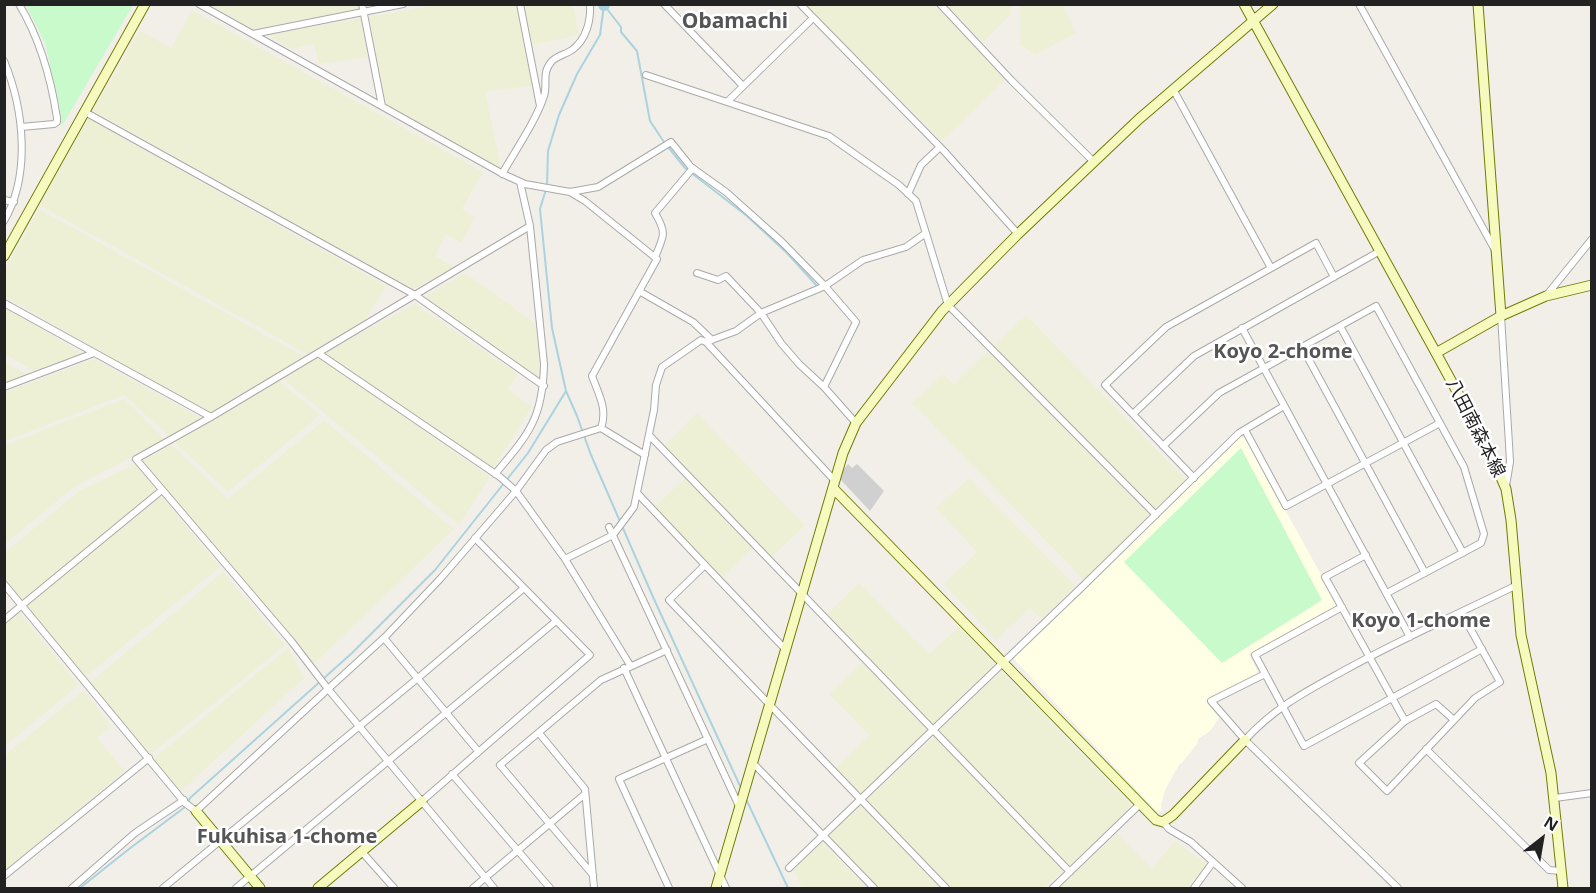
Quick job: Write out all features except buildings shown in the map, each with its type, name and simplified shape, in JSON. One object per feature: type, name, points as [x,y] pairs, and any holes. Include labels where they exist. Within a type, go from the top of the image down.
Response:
[{"type":"street","points":[[20,4],[39,45],[47,69],[57,118],[54,124],[21,127]]},
{"type":"street","points":[[4,256],[145,4]]},
{"type":"street","points":[[194,810],[326,687],[384,638],[441,578],[546,450],[568,438],[599,428],[603,422],[602,397],[592,376],[657,259],[585,201],[568,192],[528,185],[502,174],[199,4]]},
{"type":"street","points":[[362,4],[382,106]]},
{"type":"street","points":[[253,34],[403,4]]},
{"type":"street","points":[[520,4],[540,107]]},
{"type":"street","points":[[502,174],[540,107],[545,94],[544,77],[552,62],[583,40],[590,4]]},
{"type":"street","points":[[664,4],[743,86]]},
{"type":"street","points":[[800,4],[940,147],[1017,234]]},
{"type":"street","points":[[940,4],[1012,81],[1094,162]]},
{"type":"street","name":"八田南森本線","points":[[1244,4],[1490,452],[1506,489],[1511,520],[1521,635],[1555,798],[1563,888]]},
{"type":"street","points":[[716,888],[834,484],[847,442],[856,423],[948,305],[1017,234],[1173,89],[1273,4]]},
{"type":"street","points":[[1359,4],[1497,253]]},
{"type":"street","points":[[1478,4],[1509,444],[1510,462],[1506,489]]},
{"type":"street","points":[[727,102],[813,18]]},
{"type":"street","points":[[4,61],[15,95],[21,127],[18,182],[14,202],[4,221]]},
{"type":"street","points":[[646,75],[829,136],[899,185],[916,201],[948,305],[1156,515]]},
{"type":"street","points":[[1173,89],[1271,268]]},
{"type":"street","points":[[85,111],[415,295],[544,386]]},
{"type":"street","points":[[568,192],[598,187],[671,142],[692,168],[726,192],[782,243],[825,286],[856,322],[824,387]]},
{"type":"street","points":[[908,194],[921,165],[940,147]]},
{"type":"street","points":[[654,257],[664,236],[663,226],[655,213],[692,168]]},
{"type":"street","points":[[498,476],[533,423],[541,404],[544,386],[544,364],[530,226],[520,182]]},
{"type":"street","points":[[4,200],[14,202]]},
{"type":"street","points":[[494,888],[313,672],[292,642],[136,459],[211,417],[530,226]]},
{"type":"street","points":[[565,559],[612,531],[634,507],[649,435],[656,385],[662,368],[701,340],[709,341],[736,331],[761,313],[825,286],[862,260],[906,247],[926,233]]},
{"type":"street","points":[[1546,296],[1592,239]]},
{"type":"street","points":[[1194,478],[1105,385],[1166,327],[1316,243],[1334,277]]},
{"type":"street","points":[[1133,414],[1194,356],[1380,251]]},
{"type":"street","points":[[697,273],[718,280],[726,276],[761,313],[781,343],[799,364],[824,387],[856,423]]},
{"type":"street","points":[[1436,353],[1501,316],[1546,296],[1592,285]]},
{"type":"street","points":[[639,291],[693,322],[834,484],[1139,805],[1156,820],[1163,822],[1169,829],[1191,842],[1242,888]]},
{"type":"street","points":[[4,303],[211,417]]},
{"type":"street","points":[[1164,446],[1220,393],[1376,306],[1464,467],[1484,534],[1481,543],[1386,593]]},
{"type":"street","points":[[1340,326],[1462,553]]},
{"type":"street","points":[[1242,328],[1410,637]]},
{"type":"street","points":[[1302,347],[1425,573]]},
{"type":"street","points":[[4,387],[94,353]]},
{"type":"street","points":[[318,353],[515,490],[565,559],[627,667],[665,757],[726,888]]},
{"type":"street","points":[[789,868],[1239,433],[1284,406]]},
{"type":"street","points":[[1245,430],[1286,506],[1440,423]]},
{"type":"street","points":[[599,428],[645,455]]},
{"type":"street","points":[[649,435],[1070,872]]},
{"type":"street","points":[[4,620],[162,490]]},
{"type":"street","points":[[638,494],[786,650]]},
{"type":"street","points":[[612,531],[740,805]]},
{"type":"street","points":[[318,888],[590,655],[475,538]]},
{"type":"street","points":[[1366,555],[1325,577],[1405,721]]},
{"type":"street","points":[[705,565],[669,600],[946,888]]},
{"type":"street","points":[[4,584],[184,802],[194,810],[260,888]]},
{"type":"street","points":[[1163,822],[1173,815],[1262,721],[1282,705],[1369,657],[1517,585]]},
{"type":"street","points":[[163,888],[524,588]]},
{"type":"street","points":[[1342,607],[1255,654],[1304,746],[1482,649]]},
{"type":"street","points":[[1454,720],[1436,704],[1405,721],[1359,763],[1387,791],[1475,698],[1500,682],[1461,612]]},
{"type":"street","points":[[236,888],[556,621]]},
{"type":"street","points":[[384,638],[478,751]]},
{"type":"street","points":[[593,875],[500,765],[601,680],[667,650]]},
{"type":"street","points":[[1265,674],[1211,701],[1245,740],[1398,888]]},
{"type":"street","points":[[540,733],[585,789],[594,888]]},
{"type":"street","points":[[669,888],[619,779],[708,739]]},
{"type":"street","points":[[1426,749],[1549,870],[1561,871]]},
{"type":"street","points":[[4,876],[149,758]]},
{"type":"street","points":[[753,763],[874,888]]},
{"type":"street","points":[[452,774],[550,888]]},
{"type":"street","points":[[1555,798],[1592,792]]},
{"type":"street","points":[[473,888],[585,794]]},
{"type":"street","points":[[72,888],[135,833],[184,802]]},
{"type":"street","points":[[1053,888],[1139,805]]},
{"type":"street","points":[[362,852],[394,888]]},
{"type":"street","points":[[1194,888],[1213,862]]},
{"type":"shaded area","points":[[210,5],[358,5],[359,9],[253,29]]},
{"type":"shaded area","points":[[435,5],[517,5],[534,85],[485,92],[501,168],[386,105],[369,17]]},
{"type":"shaded area","points":[[523,5],[573,5],[579,35],[533,45]]},
{"type":"shaded area","points":[[806,5],[934,5],[1006,79],[942,141]]},
{"type":"shaded area","points":[[947,5],[1011,5],[1011,14],[983,42]]},
{"type":"shaded area","points":[[1020,5],[1063,5],[1076,33],[1035,55],[1020,45]]},
{"type":"shaded area","points":[[192,10],[483,172],[462,209],[475,217],[461,243],[446,234],[435,256],[454,267],[412,290],[93,111],[140,30],[171,48]]},
{"type":"shaded area","points":[[361,18],[368,57],[319,64],[314,44],[292,49],[268,35]]},
{"type":"shaded area","points":[[88,118],[386,286],[364,322],[309,355],[39,205]]},
{"type":"shaded area","points":[[39,209],[305,357],[210,414],[5,297],[5,269]]},
{"type":"shaded area","points":[[465,273],[535,323],[541,380],[421,299]]},
{"type":"shaded area","points":[[415,304],[518,374],[508,389],[532,407],[493,469],[323,353]]},
{"type":"shaded area","points":[[5,307],[85,355],[37,373],[5,354]]},
{"type":"shaded area","points":[[1026,315],[1186,480],[1084,580],[912,403],[943,374],[954,384]]},
{"type":"shaded area","points":[[318,356],[490,477],[459,525],[282,378]]},
{"type":"shaded area","points":[[94,359],[203,419],[170,437],[124,395],[5,441],[5,392]]},
{"type":"shaded area","points":[[5,362],[28,375],[5,384]]},
{"type":"shaded area","points":[[278,380],[320,415],[228,492],[175,442]]},
{"type":"shaded area","points":[[124,399],[165,440],[74,487],[5,544],[5,445]]},
{"type":"shaded area","points":[[697,413],[805,525],[770,559],[664,446]]},
{"type":"shaded area","points":[[324,420],[454,529],[313,665],[141,461],[172,445],[228,499]]},
{"type":"shaded area","points":[[1241,437],[1245,437],[1336,602],[1336,607],[1249,654],[1258,672],[1256,676],[1209,700],[1208,704],[1219,718],[1210,731],[1198,739],[1197,744],[1180,763],[1165,790],[1161,805],[1162,811],[1156,811],[1012,657]]},
{"type":"shaded area","points":[[135,464],[157,490],[22,602],[5,582],[4,553],[79,491]]},
{"type":"shaded area","points":[[848,464],[852,468],[857,464],[884,491],[870,511],[840,479]]},
{"type":"shaded area","points":[[687,477],[754,547],[720,579],[653,508]]},
{"type":"shaded area","points":[[969,478],[1076,586],[1041,619],[1030,608],[996,640],[944,584],[977,552],[936,508]]},
{"type":"shaded area","points":[[160,494],[220,567],[85,677],[26,605]]},
{"type":"shaded area","points":[[223,572],[285,645],[149,756],[89,683]]},
{"type":"shaded area","points":[[859,583],[929,654],[959,627],[995,665],[932,727],[826,615]]},
{"type":"shaded area","points":[[18,611],[79,685],[5,746],[5,623]]},
{"type":"shaded area","points":[[288,648],[304,678],[179,793],[152,760]]},
{"type":"shaded area","points":[[862,663],[928,730],[860,796],[834,770],[869,735],[829,694]]},
{"type":"shaded area","points":[[1001,671],[1132,806],[1068,867],[937,731]]},
{"type":"shaded area","points":[[84,690],[111,726],[97,738],[125,771],[5,870],[5,755]]},
{"type":"shaded area","points":[[935,736],[1064,869],[1044,888],[948,888],[864,802]]},
{"type":"shaded area","points":[[860,804],[941,888],[879,888],[827,836]]},
{"type":"shaded area","points":[[1117,833],[1152,868],[1175,841],[1207,864],[1190,888],[1060,888]]},
{"type":"shaded area","points":[[822,842],[867,888],[802,888],[794,870]]},
{"type":"green space","points":[[26,5],[133,5],[62,126],[45,43]]},
{"type":"green space","points":[[1241,448],[1322,600],[1222,663],[1124,562]]},
{"type":"waterway","points":[[604,5],[600,35],[577,74],[559,115],[548,151],[547,186],[540,209],[552,328],[566,391],[591,455],[741,788]]},
{"type":"waterway","points":[[604,5],[621,27],[621,32],[637,51],[650,121],[664,142],[685,168],[747,216],[787,253],[817,286]]},
{"type":"waterway","points":[[188,802],[352,653],[435,570],[528,453],[566,391]]},
{"type":"waterway","points":[[746,799],[788,888]]},
{"type":"waterway","points":[[80,888],[185,807]]},
{"type":"district","name":"Obamachi","points":[[735,22]]},
{"type":"district","name":"Koyo 2-chome","points":[[1283,352]]},
{"type":"district","name":"Koyo 1-chome","points":[[1421,621]]},
{"type":"district","name":"Fukuhisa 1-chome","points":[[287,837]]}]
